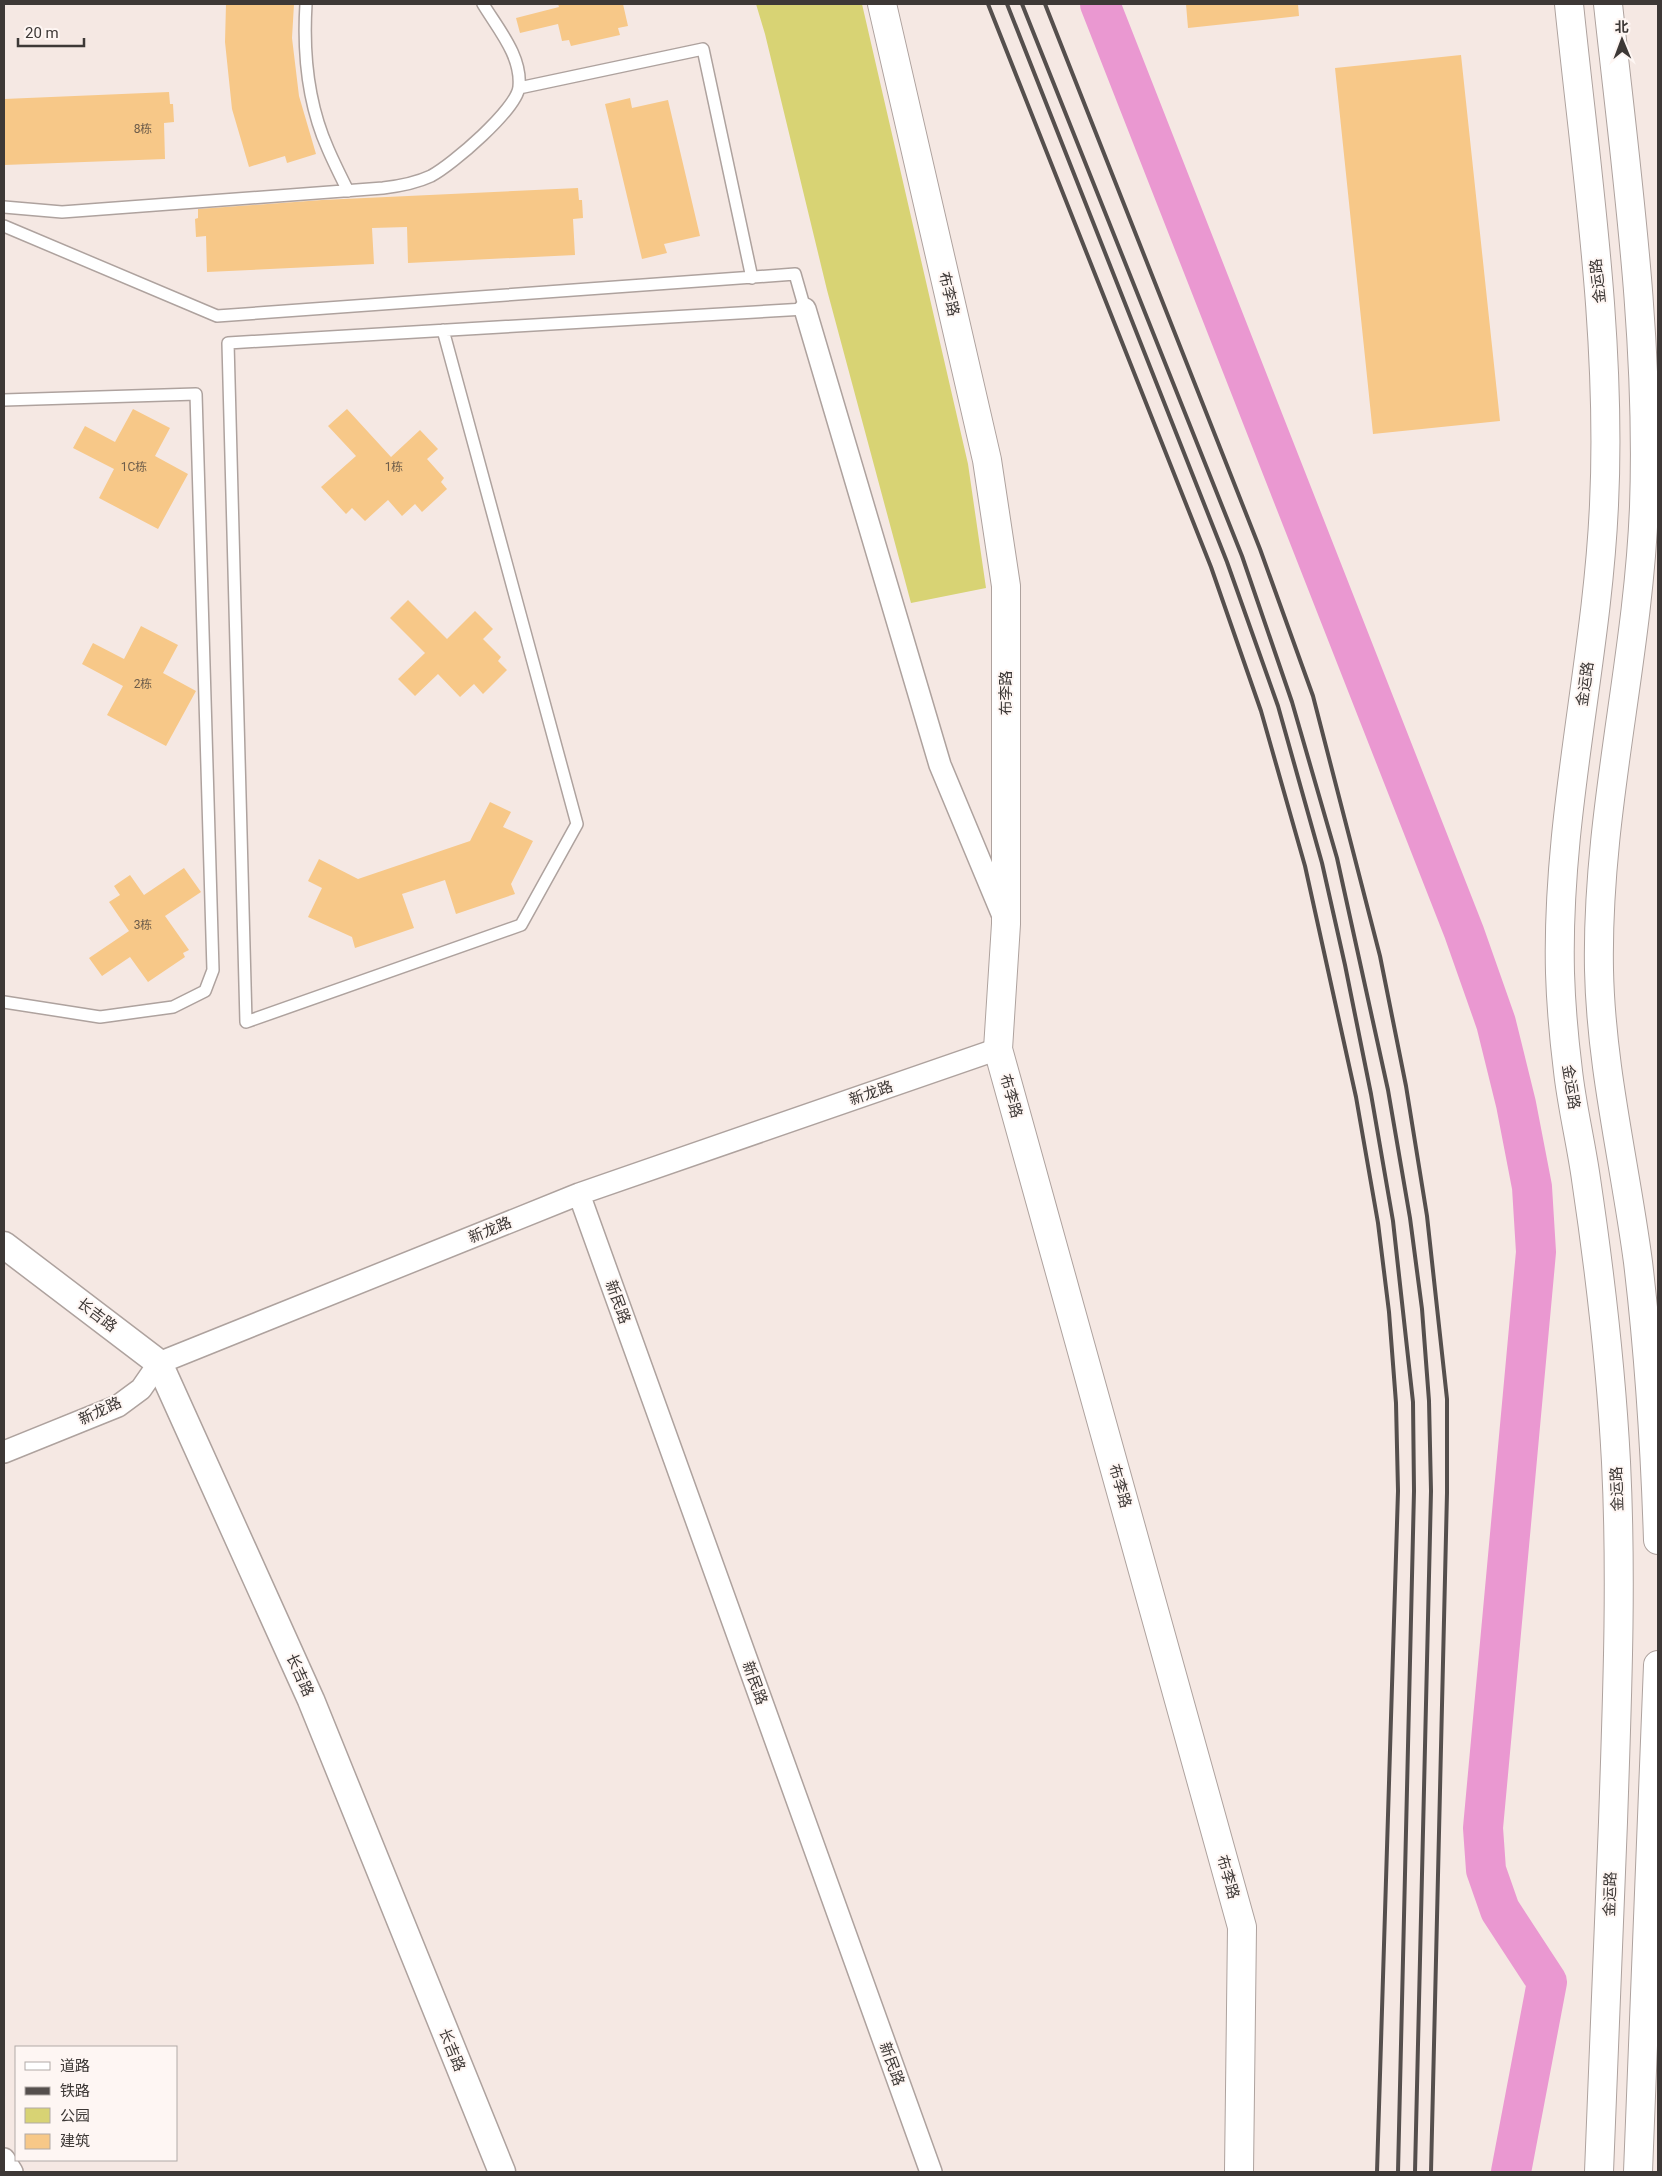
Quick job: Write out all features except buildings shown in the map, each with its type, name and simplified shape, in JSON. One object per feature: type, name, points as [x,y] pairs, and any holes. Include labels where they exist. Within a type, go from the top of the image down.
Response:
[{"type":"main road","name":"布李路","points":[[882,4],[987,460],[1006,586],[1006,924],[998,1049],[1242,1927],[1239,2172]]},
{"type":"main road","name":"金运路","points":[[1569,4],[1602,320],[1606,409],[1600,569],[1567,820],[1560,922],[1562,1016],[1568,1076],[1589,1200],[1609,1363],[1616,1459],[1619,1555],[1619,1651],[1599,2172]]},
{"type":"main road","points":[[1608,4],[1641,317],[1645,445],[1639,573],[1601,873],[1599,972],[1607,1070],[1624,1166],[1646,1340],[1655,1457],[1658,1540]]},
{"type":"main road","points":[[1638,2172],[1657,1745],[1658,1665]]},
{"type":"street","points":[[805,309],[940,765],[1006,924]]},
{"type":"street","name":"新龙路","points":[[4,1452],[118,1406],[140,1389],[159,1363],[579,1194],[998,1049]]},
{"type":"street","name":"新民路","points":[[579,1194],[931,2172]]},
{"type":"street","name":"长吉路","points":[[4,1245],[159,1363],[311,1700],[502,2172]]},
{"type":"street","points":[[4,2159],[12,2172]]},
{"type":"lane","points":[[306,4],[305,53],[312,101],[327,147],[348,191]]},
{"type":"lane","points":[[4,208],[62,212],[348,191],[401,186],[431,176],[454,160],[506,113],[519,88],[518,69],[513,54],[483,4]]},
{"type":"lane","points":[[519,88],[703,49],[752,278]]},
{"type":"lane","points":[[4,226],[217,316],[795,274],[805,309],[443,330],[228,343],[246,1022],[522,925],[577,824],[443,330]]},
{"type":"lane","points":[[4,400],[196,394],[212,970],[205,991],[173,1007],[100,1017],[4,1002]]},
{"type":"green space","points":[[756,4],[862,4],[968,464],[986,588],[911,603],[827,290],[765,34]]},
{"type":"waterway","points":[[1100,4],[1464,932],[1496,1023],[1516,1104],[1532,1187],[1536,1252],[1483,1828],[1486,1870],[1500,1910],[1547,1982],[1511,2172]]},
{"type":"railway","points":[[988,4],[1211,567],[1261,711],[1305,866],[1356,1097],[1378,1223],[1389,1312],[1396,1403],[1398,1491],[1377,2172]]},
{"type":"railway","points":[[1007,4],[1227,562],[1278,706],[1322,863],[1371,1094],[1393,1221],[1413,1402],[1414,1491],[1398,2172]]},
{"type":"railway","points":[[1022,4],[1242,556],[1292,702],[1337,858],[1388,1090],[1410,1218],[1422,1309],[1429,1401],[1431,1491],[1415,2172]]},
{"type":"railway","points":[[1045,4],[1260,549],[1313,696],[1380,956],[1406,1086],[1427,1216],[1447,1399],[1447,1493],[1431,2172]]}]
